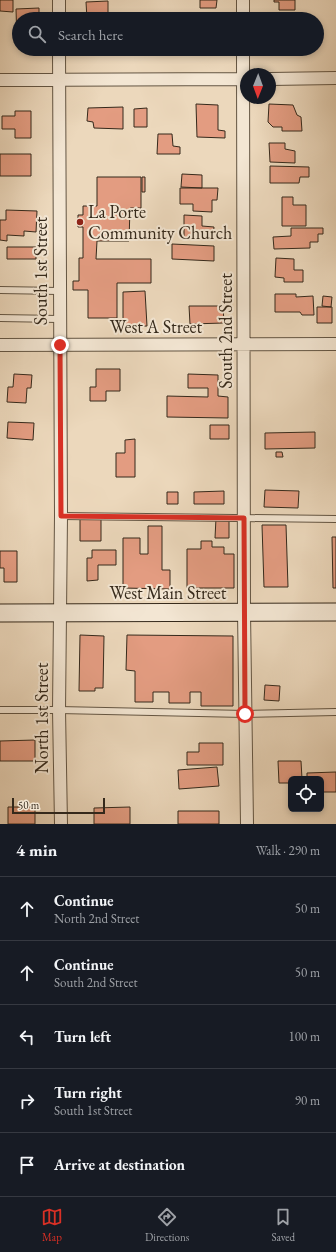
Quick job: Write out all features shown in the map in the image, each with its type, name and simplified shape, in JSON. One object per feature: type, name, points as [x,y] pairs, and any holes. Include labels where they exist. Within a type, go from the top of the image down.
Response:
[{"type":"main road","name":"West Main Street","points":[[0,613],[336,612]]},
{"type":"street","points":[[59,0],[59,12]]},
{"type":"street","points":[[243,0],[243,12]]},
{"type":"street","name":"South 1st Street","points":[[59,56],[60,613]]},
{"type":"street","name":"South 2nd Street","points":[[243,56],[244,68]]},
{"type":"street","points":[[276,79],[336,78]]},
{"type":"street","points":[[0,80],[240,79]]},
{"type":"street","name":"South 2nd Street","points":[[245,104],[244,612],[247,824]]},
{"type":"street","name":"West A Street","points":[[0,345],[336,344]]},
{"type":"street","name":"North 1st Street","points":[[60,613],[59,710],[61,824]]},
{"type":"lane","points":[[0,290],[59,291]]},
{"type":"lane","points":[[0,318],[59,319]]},
{"type":"lane","points":[[61,516],[336,519]]},
{"type":"lane","points":[[0,710],[245,714],[336,712]]},
{"type":"building","points":[[0,0],[13,0],[13,12],[0,11]]},
{"type":"building","points":[[200,0],[217,0],[216,8],[200,8]]},
{"type":"building","points":[[274,0],[295,0],[295,10],[279,10],[279,2],[274,2]]},
{"type":"building","points":[[108,1],[108,12],[87,12],[86,2]]},
{"type":"building","points":[[39,8],[39,12],[16,12],[16,9]]},
{"type":"building","points":[[196,104],[218,105],[218,130],[225,131],[225,138],[197,137]]},
{"type":"building","points":[[269,104],[293,105],[297,115],[301,117],[302,131],[282,131],[282,127],[273,127],[268,122]]},
{"type":"building","points":[[123,107],[123,129],[94,128],[93,122],[87,121],[88,108]]},
{"type":"building","points":[[147,108],[147,127],[134,127],[134,109]]},
{"type":"building","points":[[15,111],[31,111],[31,138],[15,138],[15,129],[2,129],[2,116],[15,116]]},
{"type":"building","points":[[158,134],[172,134],[173,146],[180,147],[180,154],[157,154]]},
{"type":"building","points":[[269,143],[285,143],[285,149],[295,151],[295,163],[270,162]]},
{"type":"building","points":[[0,154],[31,154],[31,176],[0,176]]},
{"type":"building","points":[[270,166],[309,167],[309,177],[300,177],[299,183],[270,183]]},
{"type":"building","points":[[182,174],[202,175],[202,188],[181,187]]},
{"type":"building","points":[[97,177],[141,177],[141,208],[130,208],[129,241],[97,241],[96,259],[151,259],[151,283],[117,283],[117,318],[88,318],[88,290],[73,290],[73,281],[79,281],[79,258],[83,258],[83,227],[78,227],[78,215],[83,215],[83,206],[97,206]]},
{"type":"building","points":[[142,177],[145,177],[145,192],[142,192]]},
{"type":"building","points":[[180,188],[218,188],[217,200],[212,200],[212,212],[193,211],[193,204],[180,204]]},
{"type":"building","points":[[282,197],[293,197],[293,205],[306,205],[306,226],[282,226]]},
{"type":"building","points":[[6,210],[37,211],[36,232],[24,231],[24,236],[7,235],[7,241],[0,240],[0,220],[6,220]]},
{"type":"building","points":[[184,215],[202,216],[202,226],[214,227],[213,239],[184,238]]},
{"type":"building","points":[[291,228],[323,228],[323,234],[318,234],[318,242],[310,242],[310,248],[274,249],[273,237],[291,236]]},
{"type":"building","points":[[172,244],[214,246],[214,261],[172,259]]},
{"type":"building","points":[[7,247],[36,247],[36,259],[7,259]]},
{"type":"building","points":[[276,258],[294,259],[294,270],[303,270],[303,282],[284,282],[284,278],[275,277]]},
{"type":"building","points":[[145,291],[147,326],[123,327],[123,292]]},
{"type":"building","points":[[275,294],[296,294],[296,297],[313,296],[314,315],[302,315],[300,312],[275,312]]},
{"type":"building","points":[[323,296],[332,297],[331,307],[322,306]]},
{"type":"building","points":[[189,306],[223,306],[224,323],[190,324]]},
{"type":"building","points":[[317,307],[332,307],[332,323],[317,323]]},
{"type":"building","points":[[96,369],[120,369],[120,391],[106,391],[106,401],[90,401],[90,387],[96,387]]},
{"type":"building","points":[[14,374],[32,375],[31,388],[27,388],[26,403],[7,402],[8,387],[13,387]]},
{"type":"building","points":[[188,374],[218,375],[218,396],[228,397],[228,418],[167,417],[167,396],[208,397],[208,388],[188,388]]},
{"type":"building","points":[[8,422],[34,423],[33,440],[7,438]]},
{"type":"building","points":[[210,425],[229,425],[229,439],[210,439]]},
{"type":"building","points":[[315,432],[315,448],[265,449],[265,433]]},
{"type":"building","points":[[135,439],[135,477],[116,477],[116,453],[125,453],[125,440]]},
{"type":"building","points":[[276,452],[282,452],[283,457],[276,457]]},
{"type":"building","points":[[265,490],[299,491],[298,508],[264,507]]},
{"type":"building","points":[[224,491],[224,504],[194,504],[194,492]]},
{"type":"building","points":[[167,492],[178,492],[178,504],[167,504]]},
{"type":"building","points":[[80,518],[101,518],[101,541],[80,541]]},
{"type":"building","points":[[216,518],[229,518],[229,538],[215,538]]},
{"type":"building","points":[[262,525],[286,525],[288,587],[264,587]]},
{"type":"building","points":[[148,526],[162,526],[162,570],[170,570],[170,589],[123,588],[123,538],[140,538],[140,554],[148,554]]},
{"type":"building","points":[[332,537],[336,537],[336,588],[333,588]]},
{"type":"building","points":[[201,541],[212,541],[212,547],[224,547],[224,554],[234,554],[234,588],[187,588],[187,549],[201,549]]},
{"type":"building","points":[[92,550],[116,550],[116,565],[98,565],[98,580],[87,581],[87,558],[92,558]]},
{"type":"building","points":[[0,551],[17,551],[17,582],[4,582],[4,568],[0,568]]},
{"type":"building","points":[[80,635],[104,636],[103,688],[95,688],[95,691],[79,691]]},
{"type":"building","points":[[127,635],[233,636],[233,706],[201,706],[201,692],[190,692],[190,703],[169,703],[169,692],[153,692],[153,702],[135,702],[135,671],[126,670]]},
{"type":"building","points":[[265,685],[280,686],[279,701],[264,700]]},
{"type":"building","points":[[35,740],[35,761],[0,761],[0,741]]},
{"type":"building","points":[[199,743],[223,743],[223,765],[187,765],[187,752],[199,752]]},
{"type":"building","points":[[278,761],[301,761],[302,776],[288,776],[288,783],[279,783]]},
{"type":"building","points":[[217,767],[219,786],[179,789],[178,770]]},
{"type":"building","points":[[336,772],[336,792],[324,792],[324,776],[307,776],[307,773]]},
{"type":"building","points":[[8,807],[35,807],[35,824],[8,824]]},
{"type":"building","points":[[130,807],[130,824],[94,824],[94,808]]},
{"type":"building","points":[[178,811],[219,811],[219,824],[178,824]]},
{"type":"place","name":"La Porte Community Church","points":[[80,222]]},
{"type":"route","points":[[60,345],[61,516],[244,518],[245,714]]}]
